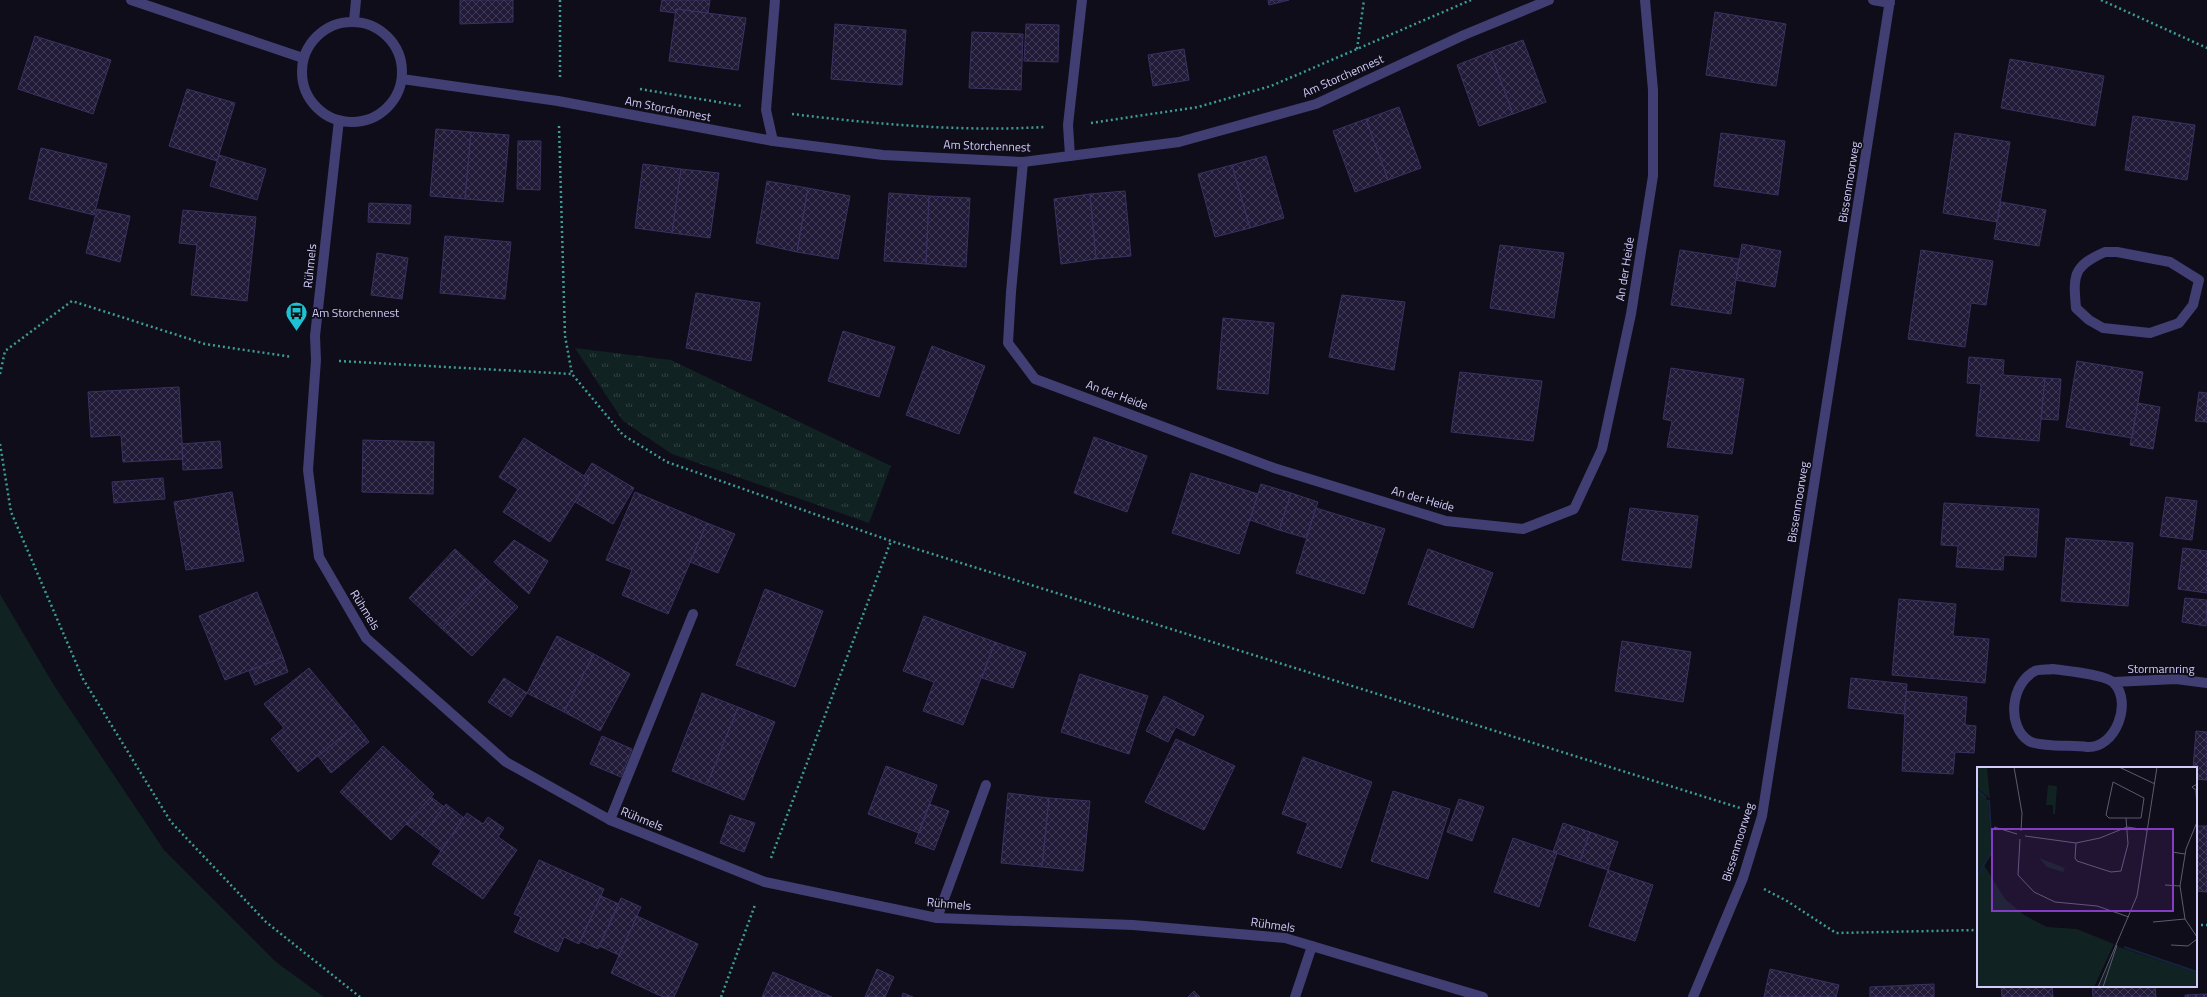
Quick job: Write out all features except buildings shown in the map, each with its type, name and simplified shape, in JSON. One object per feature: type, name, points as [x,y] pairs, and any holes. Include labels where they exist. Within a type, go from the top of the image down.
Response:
[{"type":"street","points":[[131,0],[303,58]]},
{"type":"street","points":[[354,21],[356,0]]},
{"type":"street","points":[[773,141],[766,110],[775,0]]},
{"type":"street","points":[[1070,156],[1068,125],[1082,0]]},
{"type":"street","name":"Am Storchennest","points":[[402,79],[558,101],[773,141],[883,155],[1023,162],[1179,142],[1316,104],[1464,35],[1549,0]]},
{"type":"street","name":"An der Heide","points":[[1023,162],[1011,292],[1008,343],[1035,379],[1274,468],[1446,521],[1523,528],[1574,509],[1602,449],[1631,314],[1653,176],[1653,90],[1644,0]]},
{"type":"street","points":[[1873,0],[1890,1]]},
{"type":"street","name":"Bissenmoorweg","points":[[1693,997],[1743,878],[1762,816],[1890,1]]},
{"type":"street","points":[[354,21],[371,24],[385,33],[396,46],[402,62],[402,79],[397,95],[391,104],[373,118],[357,122],[339,120],[327,116],[316,107],[308,96],[303,84],[302,71],[303,58],[311,43],[322,30],[338,23],[354,21]]},
{"type":"street","name":"Rühmels","points":[[339,120],[315,336],[316,360],[308,470],[319,557],[366,638],[506,762],[610,820],[765,882],[937,918],[1133,925],[1285,938],[1477,996]]},
{"type":"street","points":[[2105,252],[2117,252],[2170,262],[2203,281],[2192,305],[2179,323],[2150,333],[2103,328],[2089,320],[2076,308],[2074,289],[2076,272],[2088,259],[2105,252]]},
{"type":"street","points":[[610,820],[693,614]]},
{"type":"street","name":"Stormarnring","points":[[2114,682],[2120,693],[2121,716],[2111,738],[2091,747],[2046,744],[2030,741],[2017,728],[2014,705],[2021,683],[2035,670],[2053,669],[2099,677],[2114,682],[2176,680],[2207,683]]},
{"type":"street","points":[[937,918],[986,784]]},
{"type":"street","points":[[1295,997],[1312,946]]},
{"type":"path","points":[[560,0],[560,76],[558,101],[565,336],[572,374],[623,435],[667,462],[891,541],[1762,816]]},
{"type":"path","points":[[1357,49],[1364,0]]},
{"type":"path","points":[[636,89],[766,110],[872,123],[1012,129],[1113,122],[1198,107],[1271,86],[1471,0]]},
{"type":"path","points":[[2101,0],[2207,48]]},
{"type":"path","points":[[552,75],[568,78]]},
{"type":"path","points":[[0,374],[5,351],[72,301],[205,344],[316,360],[572,374]]},
{"type":"path","points":[[0,444],[11,512],[83,679],[171,822],[266,922],[360,997]]},
{"type":"path","points":[[721,997],[765,882],[770,862],[891,541]]},
{"type":"path","points":[[1743,878],[1787,901],[1836,932],[1977,930]]},
{"type":"green space","points":[[575,348],[671,360],[891,466],[869,523],[672,454],[623,421]]},
{"type":"green space","points":[[0,594],[55,687],[164,850],[276,962],[324,997],[0,997]]},
{"type":"place","name":"Am Storchennest","points":[[296,332]]}]
